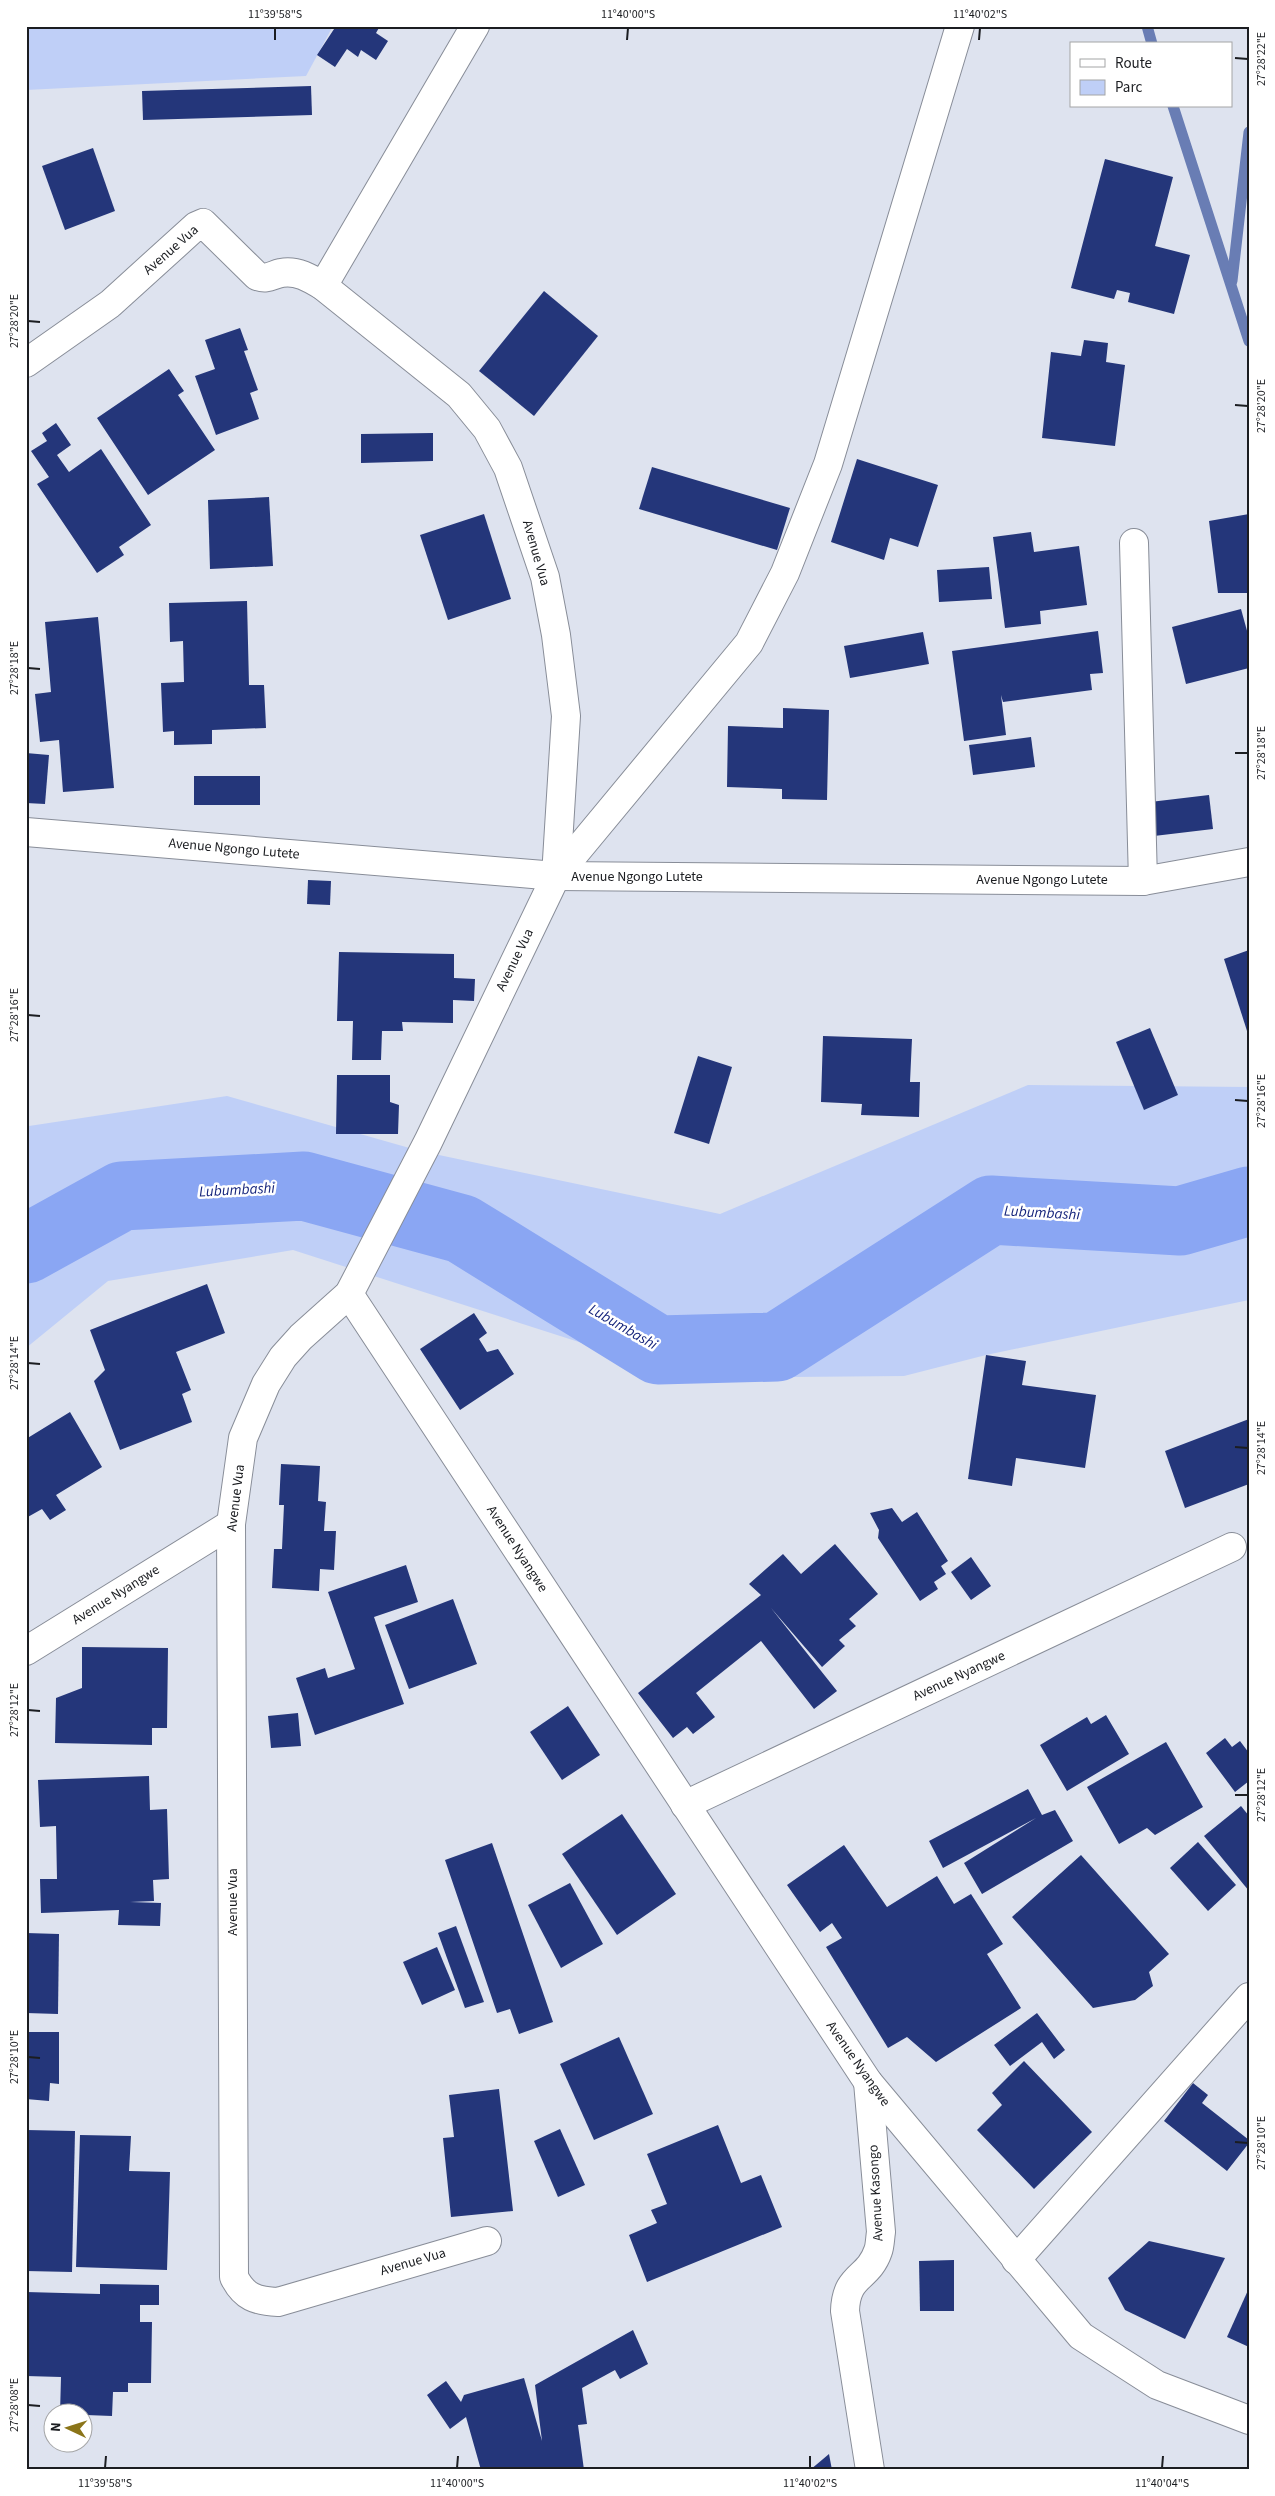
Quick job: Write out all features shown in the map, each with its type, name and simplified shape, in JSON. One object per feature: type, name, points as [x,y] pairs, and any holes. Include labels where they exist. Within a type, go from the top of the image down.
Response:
[{"type":"street","points":[[323,286],[475,26]]},
{"type":"street","points":[[556,876],[749,643],[785,573],[828,464],[960,26]]},
{"type":"street","name":"Avenue Vua","points":[[26,363],[110,304],[196,226],[203,223],[257,276],[267,278],[280,274],[296,274],[306,276],[323,286],[459,395],[487,429],[508,468],[545,577],[556,636],[566,716],[556,876],[428,1142],[353,1286],[283,1357],[266,1384],[243,1438],[231,1524],[234,2277],[239,2288],[251,2298],[278,2302],[487,2241]]},
{"type":"street","points":[[1134,543],[1143,881]]},
{"type":"street","name":"Avenue Ngongo Lutete","points":[[26,832],[556,876],[1143,881],[1249,862]]},
{"type":"street","name":"Avenue Nyangwe","points":[[353,1286],[685,1805],[868,2082],[1081,2336],[1157,2385],[1249,2420]]},
{"type":"street","name":"Avenue Nyangwe","points":[[26,1651],[231,1524]]},
{"type":"street","name":"Avenue Nyangwe","points":[[685,1805],[1232,1548]]},
{"type":"street","points":[[1016,2260],[1249,1997]]},
{"type":"street","name":"Avenue Kasongo","points":[[868,2082],[881,2232],[878,2251],[870,2266],[849,2286],[845,2311],[870,2470]]},
{"type":"green space","points":[[26,26],[333,26],[306,76],[26,90]]},
{"type":"green space","points":[[1028,1085],[1249,1087],[1249,1300],[986,1355],[904,1376],[691,1378],[293,1250],[108,1281],[26,1348],[26,1130],[29,1126],[227,1096],[420,1151],[720,1214]]},
{"type":"building","points":[[336,26],[380,26],[376,33],[388,41],[376,60],[361,50],[358,57],[347,49],[335,67],[317,55]]},
{"type":"building","points":[[311,86],[312,115],[143,120],[142,91]]},
{"type":"building","points":[[93,148],[115,211],[65,230],[42,166]]},
{"type":"building","points":[[1105,159],[1173,177],[1155,246],[1190,255],[1174,314],[1128,302],[1130,293],[1117,290],[1114,299],[1071,288]]},
{"type":"building","points":[[544,291],[598,336],[534,416],[479,371]]},
{"type":"building","points":[[240,328],[248,350],[244,351],[258,390],[250,393],[259,419],[216,435],[195,376],[215,369],[205,340]]},
{"type":"building","points":[[1084,340],[1108,343],[1106,362],[1125,365],[1115,446],[1042,438],[1051,352],[1081,356]]},
{"type":"building","points":[[169,369],[184,391],[178,395],[215,450],[148,495],[97,418]]},
{"type":"building","points":[[56,423],[71,445],[57,455],[69,472],[101,449],[151,525],[119,547],[124,555],[97,573],[37,484],[49,477],[31,451],[47,441],[42,433]]},
{"type":"building","points":[[433,433],[433,461],[361,463],[361,434]]},
{"type":"building","points":[[857,459],[938,485],[918,547],[890,538],[884,560],[831,542]]},
{"type":"building","points":[[652,467],[790,508],[777,550],[639,509]]},
{"type":"building","points":[[269,497],[273,566],[210,569],[208,500]]},
{"type":"building","points":[[484,514],[511,599],[448,620],[420,535]]},
{"type":"building","points":[[1249,514],[1249,593],[1218,593],[1209,521]]},
{"type":"building","points":[[1031,532],[1034,552],[1079,546],[1087,605],[1040,611],[1041,624],[1005,628],[993,537]]},
{"type":"building","points":[[989,567],[992,599],[939,602],[937,570]]},
{"type":"building","points":[[247,601],[249,685],[264,685],[266,728],[212,730],[212,744],[174,745],[174,731],[163,732],[161,683],[184,682],[183,641],[170,642],[169,603]]},
{"type":"building","points":[[1241,609],[1249,638],[1249,668],[1186,684],[1172,627]]},
{"type":"building","points":[[98,617],[114,788],[63,792],[59,740],[40,742],[35,694],[51,692],[45,622]]},
{"type":"building","points":[[1098,631],[1103,673],[1090,674],[1092,690],[1003,702],[1001,695],[1006,735],[964,741],[952,651]]},
{"type":"building","points":[[923,632],[929,664],[850,678],[844,646]]},
{"type":"building","points":[[783,708],[829,710],[827,800],[782,799],[782,789],[727,787],[728,726],[783,728]]},
{"type":"building","points":[[1031,737],[1035,767],[973,775],[969,745]]},
{"type":"building","points":[[26,753],[49,755],[45,804],[26,803]]},
{"type":"building","points":[[194,776],[260,776],[260,805],[194,805]]},
{"type":"building","points":[[1209,795],[1213,829],[1154,836],[1150,802]]},
{"type":"building","points":[[308,880],[331,881],[330,905],[307,904]]},
{"type":"building","points":[[1249,950],[1249,1034],[1248,1034],[1224,959]]},
{"type":"building","points":[[339,952],[454,954],[454,978],[475,979],[474,1001],[453,1000],[453,1023],[402,1022],[403,1031],[382,1031],[381,1060],[352,1060],[353,1021],[337,1021]]},
{"type":"building","points":[[1150,1028],[1178,1095],[1144,1110],[1116,1042]]},
{"type":"building","points":[[823,1036],[912,1039],[910,1082],[920,1082],[919,1117],[861,1115],[862,1104],[821,1102]]},
{"type":"building","points":[[698,1056],[732,1067],[709,1144],[674,1133]]},
{"type":"building","points":[[337,1075],[390,1075],[390,1102],[399,1105],[398,1134],[336,1134]]},
{"type":"building","points":[[207,1284],[225,1333],[176,1352],[191,1390],[182,1394],[192,1422],[120,1450],[94,1381],[105,1370],[90,1330]]},
{"type":"building","points":[[474,1313],[487,1333],[479,1339],[487,1352],[498,1349],[514,1374],[460,1410],[420,1349]]},
{"type":"building","points":[[986,1355],[1026,1361],[1022,1385],[1096,1395],[1085,1468],[1016,1458],[1012,1486],[968,1479]]},
{"type":"building","points":[[70,1412],[102,1467],[56,1495],[66,1510],[50,1520],[42,1509],[26,1518],[26,1439]]},
{"type":"building","points":[[1249,1419],[1249,1484],[1185,1508],[1165,1451]]},
{"type":"building","points":[[281,1464],[320,1466],[318,1501],[326,1502],[324,1531],[336,1531],[334,1570],[320,1569],[319,1591],[272,1588],[274,1549],[282,1549],[284,1505],[279,1505]]},
{"type":"building","points":[[892,1508],[902,1522],[917,1512],[948,1561],[941,1566],[946,1574],[934,1582],[938,1589],[920,1601],[878,1538],[879,1530],[870,1513]]},
{"type":"building","points":[[835,1544],[878,1594],[849,1619],[856,1626],[839,1640],[845,1646],[822,1667],[771,1608],[837,1691],[814,1709],[761,1641],[696,1693],[715,1717],[693,1734],[687,1727],[673,1738],[638,1693],[761,1595],[749,1584],[783,1554],[801,1574]]},
{"type":"building","points":[[971,1557],[991,1586],[971,1600],[951,1572]]},
{"type":"building","points":[[406,1565],[418,1602],[374,1617],[404,1704],[315,1735],[296,1678],[325,1668],[328,1678],[355,1669],[328,1592]]},
{"type":"building","points":[[453,1599],[477,1664],[409,1689],[385,1625]]},
{"type":"building","points":[[82,1647],[168,1648],[167,1728],[152,1728],[152,1745],[55,1743],[56,1698],[82,1688]]},
{"type":"building","points":[[568,1706],[600,1755],[562,1780],[530,1732]]},
{"type":"building","points":[[298,1713],[301,1746],[271,1748],[268,1716]]},
{"type":"building","points":[[1106,1715],[1129,1754],[1067,1791],[1040,1745],[1087,1717],[1091,1724]]},
{"type":"building","points":[[1225,1738],[1232,1747],[1240,1741],[1249,1753],[1249,1781],[1235,1792],[1206,1753]]},
{"type":"building","points":[[1166,1742],[1203,1807],[1155,1835],[1147,1828],[1119,1844],[1087,1787]]},
{"type":"building","points":[[149,1776],[150,1810],[167,1809],[169,1879],[153,1880],[154,1901],[130,1902],[161,1903],[160,1926],[118,1925],[119,1910],[41,1913],[40,1879],[57,1879],[56,1826],[40,1827],[38,1780]]},
{"type":"building","points":[[1028,1789],[1042,1815],[1055,1810],[1073,1841],[982,1894],[964,1863],[1036,1818],[943,1868],[929,1841]]},
{"type":"building","points":[[1241,1806],[1249,1816],[1249,1891],[1204,1836]]},
{"type":"building","points":[[622,1814],[676,1894],[617,1935],[562,1854]]},
{"type":"building","points":[[1198,1842],[1236,1885],[1208,1911],[1170,1868]]},
{"type":"building","points":[[492,1843],[553,2022],[519,2034],[510,2009],[497,2013],[445,1860]]},
{"type":"building","points":[[844,1845],[887,1907],[937,1876],[954,1904],[971,1894],[1003,1944],[987,1954],[1021,2008],[936,2062],[907,2037],[888,2048],[826,1947],[842,1938],[832,1923],[820,1932],[787,1885]]},
{"type":"building","points":[[1081,1855],[1169,1954],[1149,1972],[1153,1986],[1135,2000],[1093,2008],[1012,1917]]},
{"type":"building","points":[[570,1883],[603,1944],[561,1968],[528,1905]]},
{"type":"building","points":[[456,1926],[484,2002],[465,2008],[438,1933]]},
{"type":"building","points":[[26,1933],[59,1934],[58,2014],[26,2013]]},
{"type":"building","points":[[437,1947],[455,1990],[422,2005],[403,1962]]},
{"type":"building","points":[[1037,2013],[1065,2050],[1054,2059],[1042,2042],[1010,2066],[994,2045]]},
{"type":"building","points":[[26,2032],[59,2032],[59,2084],[50,2083],[49,2101],[26,2099]]},
{"type":"building","points":[[619,2037],[653,2114],[594,2140],[560,2064]]},
{"type":"building","points":[[1024,2061],[1092,2132],[1034,2189],[977,2130],[1002,2105],[992,2093]]},
{"type":"building","points":[[1193,2083],[1208,2095],[1202,2103],[1249,2140],[1249,2143],[1227,2171],[1164,2121]]},
{"type":"building","points":[[499,2089],[513,2211],[451,2217],[443,2138],[454,2137],[449,2095]]},
{"type":"building","points":[[718,2125],[741,2183],[761,2175],[782,2227],[647,2282],[629,2235],[657,2223],[651,2210],[667,2204],[647,2154]]},
{"type":"building","points":[[560,2129],[585,2185],[558,2197],[534,2141]]},
{"type":"building","points":[[26,2130],[75,2131],[72,2272],[26,2271]]},
{"type":"building","points":[[80,2135],[131,2136],[129,2171],[170,2172],[167,2270],[76,2267]]},
{"type":"building","points":[[1149,2241],[1225,2258],[1185,2339],[1125,2310],[1108,2278]]},
{"type":"building","points":[[954,2260],[954,2311],[920,2311],[919,2261]]},
{"type":"building","points":[[100,2284],[159,2285],[159,2305],[140,2305],[140,2322],[152,2322],[151,2383],[128,2383],[128,2392],[113,2392],[112,2416],[92,2415],[92,2404],[60,2404],[61,2377],[26,2376],[26,2292],[100,2294]]},
{"type":"building","points":[[1249,2288],[1249,2347],[1227,2337]]},
{"type":"building","points":[[633,2330],[648,2364],[620,2379],[615,2370],[582,2388],[587,2424],[578,2425],[584,2470],[481,2470],[466,2417],[450,2429],[427,2395],[446,2381],[461,2402],[464,2395],[524,2378],[542,2441],[535,2385]]},
{"type":"building","points":[[829,2454],[832,2470],[810,2470]]},
{"type":"waterway","points":[[1147,26],[1151,42]]},
{"type":"waterway","points":[[1174,108],[1249,341]]},
{"type":"waterway","points":[[1232,281],[1249,132]]},
{"type":"waterway","name":"Lubumbashi","points":[[26,1249],[122,1196],[304,1186],[462,1229],[658,1350],[777,1347],[991,1210],[1180,1221],[1249,1201]]}]
